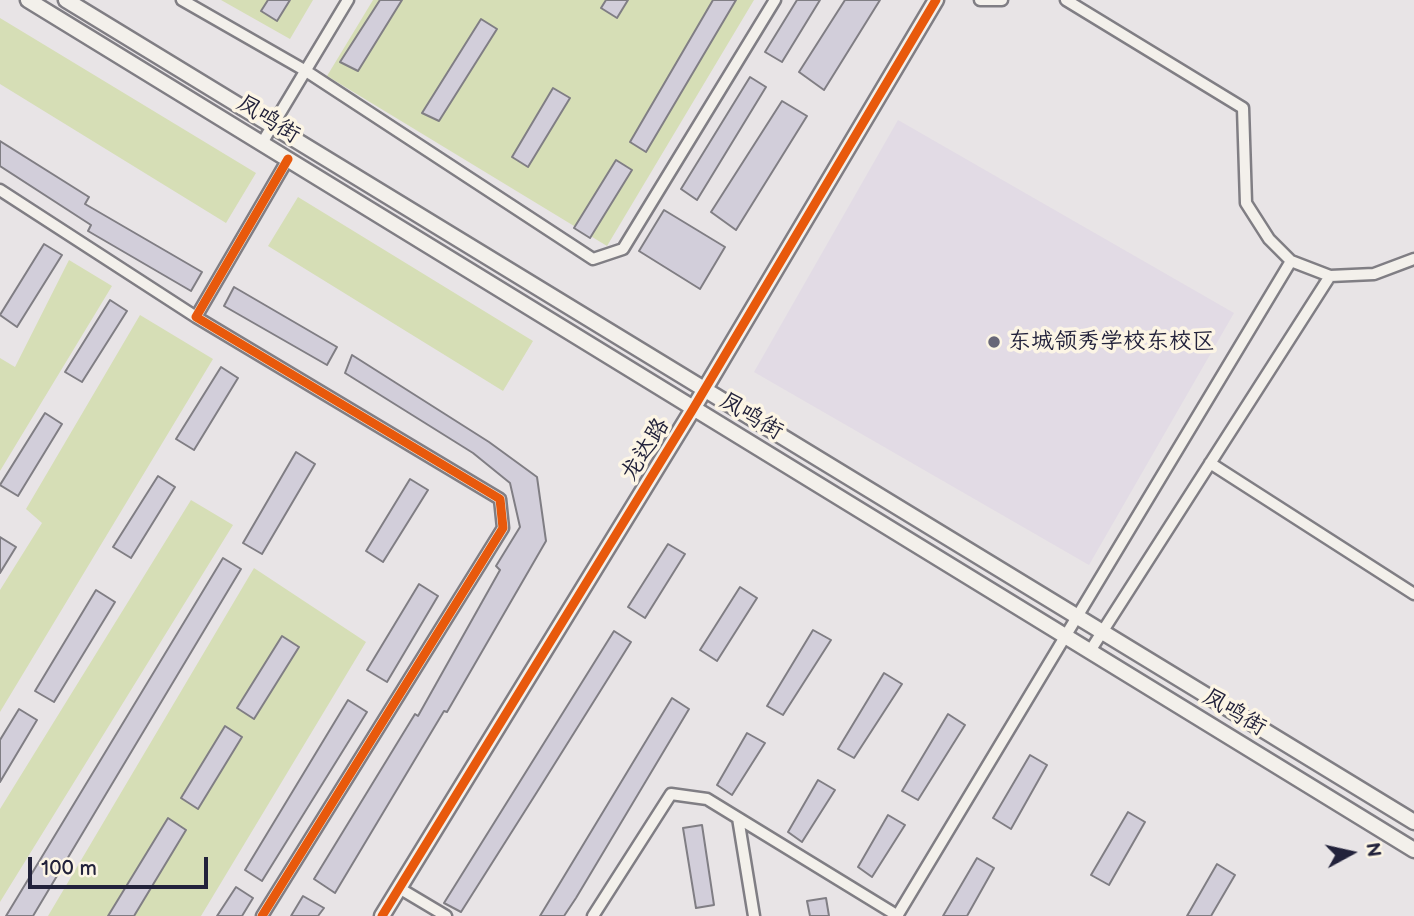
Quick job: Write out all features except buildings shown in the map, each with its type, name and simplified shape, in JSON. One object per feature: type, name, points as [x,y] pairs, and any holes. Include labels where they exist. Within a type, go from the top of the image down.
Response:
[{"type":"main road","name":"凤鸣街","points":[[29,0],[1414,850]]},
{"type":"main road","name":"凤鸣街","points":[[66,0],[1414,822]]},
{"type":"main road","name":"龙达路","points":[[382,916],[704,391],[936,0]]},
{"type":"street","points":[[181,0],[306,71],[593,258],[623,249],[775,0]]},
{"type":"street","points":[[262,143],[348,0]]},
{"type":"street","points":[[980,0],[1002,0]]},
{"type":"street","points":[[1066,0],[1243,108],[1246,203],[1269,239],[1291,261],[1330,276],[1374,274],[1414,259]]},
{"type":"street","points":[[196,317],[288,159]]},
{"type":"street","points":[[0,190],[196,317],[500,499],[503,528],[262,916]]},
{"type":"street","points":[[593,916],[671,794],[707,799],[897,916],[1291,261]]},
{"type":"street","points":[[1090,651],[1330,276]]},
{"type":"street","points":[[1210,463],[1414,594]]},
{"type":"street","points":[[738,818],[754,916]]},
{"type":"street","points":[[399,888],[446,916]]},
{"type":"shaded area","name":"东城领秀学校东校区","points":[[898,120],[1234,313],[1089,565],[754,372]]},
{"type":"green space","points":[[221,0],[313,0],[290,39]]},
{"type":"green space","points":[[373,0],[754,0],[607,246],[327,76]]},
{"type":"green space","points":[[0,18],[256,173],[226,223],[0,84]]},
{"type":"green space","points":[[298,197],[533,341],[503,391],[268,246]]},
{"type":"green space","points":[[69,260],[112,286],[0,471],[0,358],[15,367]]},
{"type":"green space","points":[[140,315],[213,359],[0,712],[0,590],[42,523],[26,509]]},
{"type":"green space","points":[[191,500],[233,525],[0,902],[0,809]]},
{"type":"green space","points":[[254,568],[366,642],[201,916],[48,916]]},
{"type":"cycle path","points":[[382,916],[693,409],[936,0]]},
{"type":"cycle path","points":[[262,916],[503,528],[500,499],[196,317],[288,159]]},
{"type":"place","name":"东城领秀学校东校区","points":[[994,342]]}]
